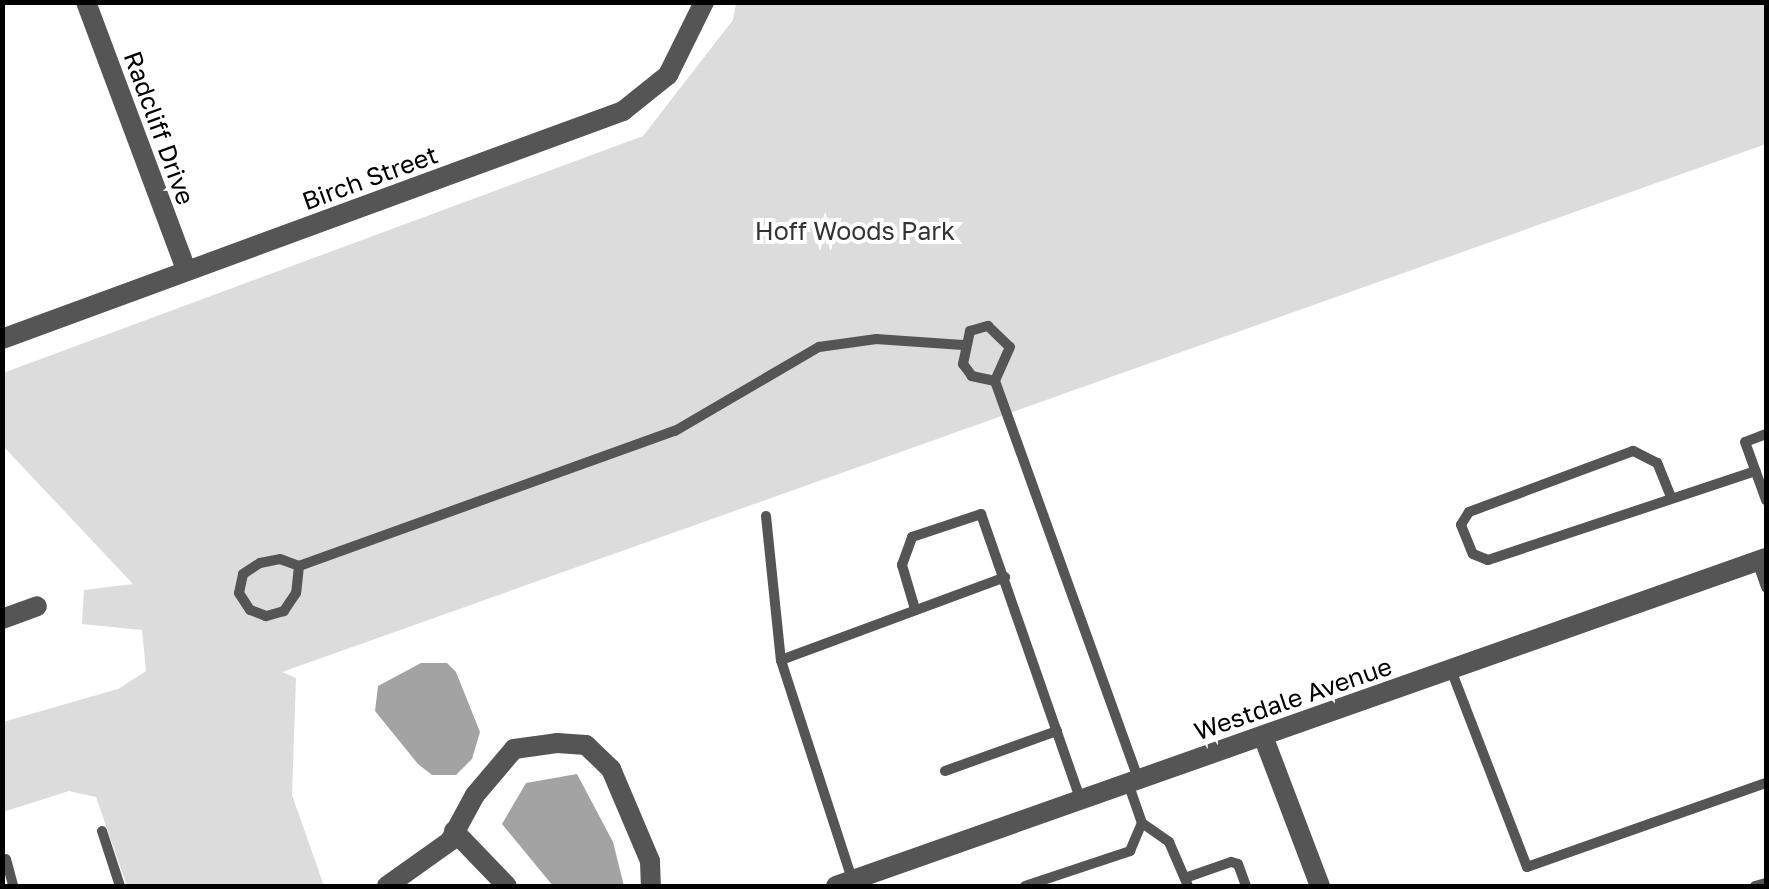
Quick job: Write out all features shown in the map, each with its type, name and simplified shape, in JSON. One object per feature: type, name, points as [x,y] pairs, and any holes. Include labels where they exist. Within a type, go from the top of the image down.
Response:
[{"type":"street","name":"Radcliff Drive","points":[[86,2],[186,270]]},
{"type":"street","name":"Birch Street","points":[[2,339],[623,111],[668,75],[704,2]]},
{"type":"street","name":"Westdale Avenue","points":[[856,883],[1762,560]]},
{"type":"street","points":[[2,619],[37,606]]},
{"type":"street","points":[[1264,736],[1320,886]]},
{"type":"street","points":[[387,886],[450,841],[514,749],[586,745],[622,790],[650,861],[651,886]]},
{"type":"street","points":[[454,831],[507,886]]},
{"type":"lane","points":[[996,382],[972,376],[963,364],[963,345],[970,331],[988,326],[1003,334],[1010,348],[996,382],[1133,782],[1142,823],[1130,851],[1026,886]]},
{"type":"lane","points":[[299,566],[296,593],[284,611],[266,616],[250,610],[239,592],[244,574],[280,559],[299,566],[675,431],[819,347],[876,339],[963,345]]},
{"type":"lane","points":[[1766,434],[1745,442],[1766,500]]},
{"type":"lane","points":[[1671,497],[1657,463],[1634,452],[1469,512],[1460,525],[1473,554],[1488,560],[1756,471]]},
{"type":"lane","points":[[915,608],[902,564],[912,537],[981,514],[1081,800]]},
{"type":"lane","points":[[766,516],[782,660],[856,883]]},
{"type":"lane","points":[[1762,560],[1766,588]]},
{"type":"lane","points":[[782,660],[1005,578]]},
{"type":"lane","points":[[1451,670],[1527,867],[1766,782]]},
{"type":"lane","points":[[945,771],[1057,731]]},
{"type":"lane","points":[[1142,823],[1169,842],[1187,882],[1231,862],[1238,864],[1246,886]]},
{"type":"lane","points":[[102,832],[120,886]]},
{"type":"lane","points":[[6,858],[13,886]]},
{"type":"lane","points":[[1755,886],[1766,882]]},
{"type":"green space","name":"Hoff Woods Park","points":[[736,3],[1766,3],[1766,144],[282,672],[296,678],[292,795],[324,886],[127,886],[96,797],[69,791],[3,812],[3,722],[118,689],[146,671],[142,630],[82,624],[84,590],[133,584],[3,446],[3,373],[643,136],[733,20]]},
{"type":"shaded area","points":[[421,663],[447,663],[456,672],[480,732],[472,759],[456,775],[432,775],[418,764],[375,711],[378,686]]},
{"type":"shaded area","points":[[577,774],[613,842],[624,886],[553,886],[502,824],[526,783]]}]
